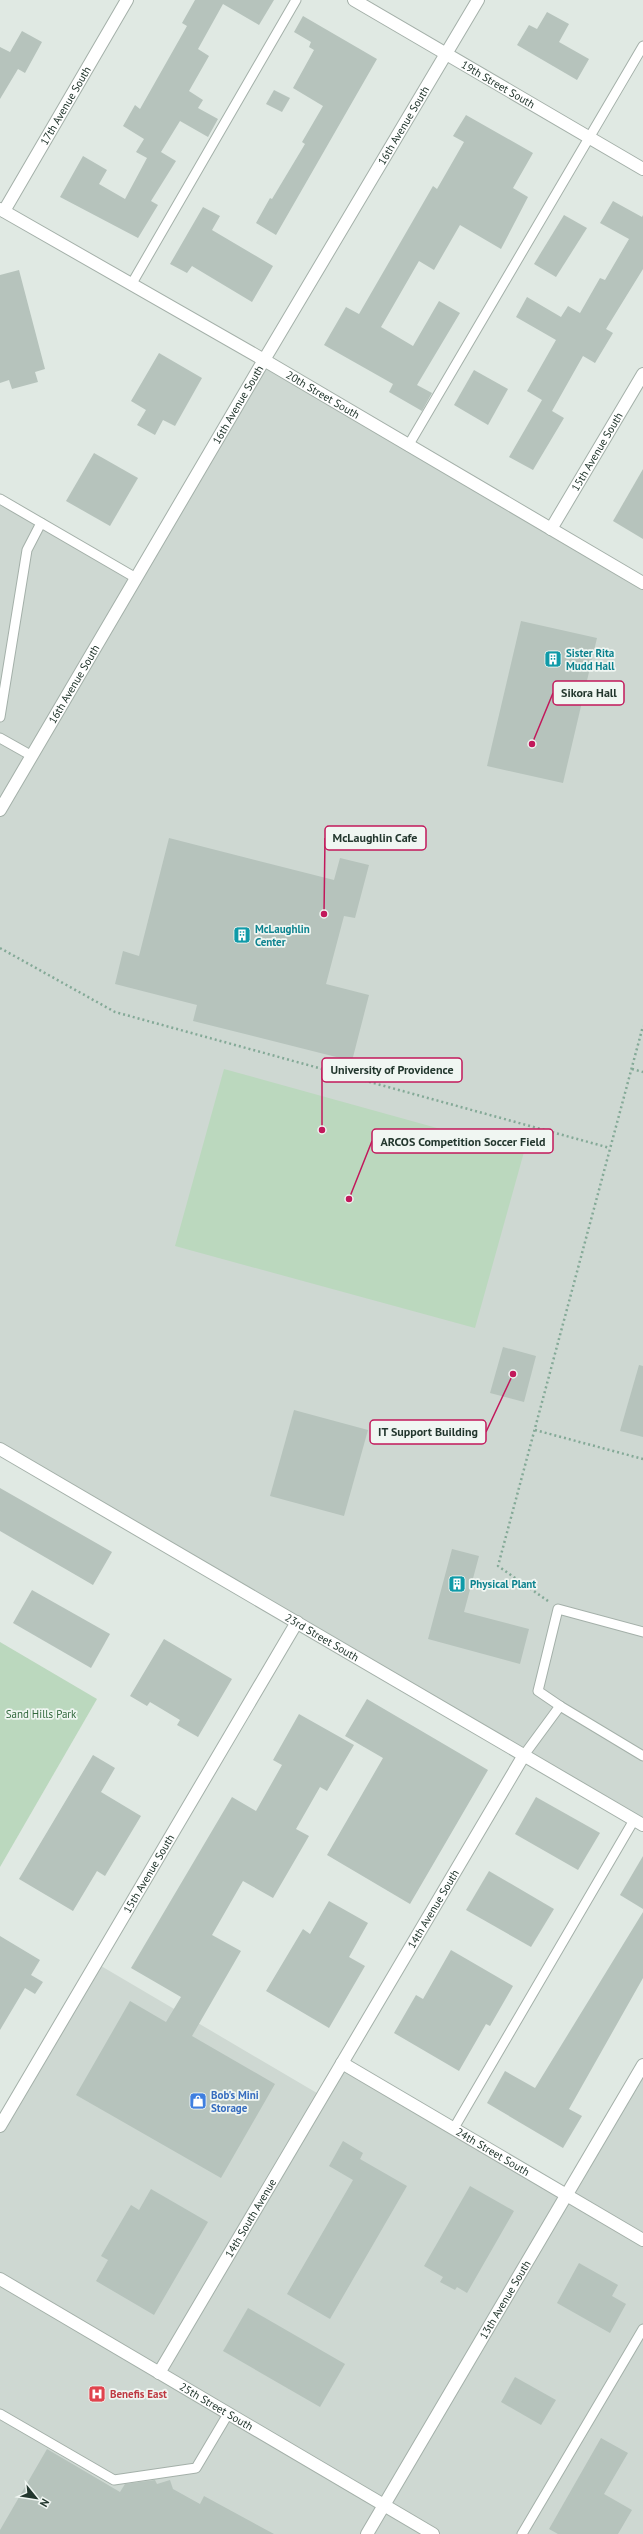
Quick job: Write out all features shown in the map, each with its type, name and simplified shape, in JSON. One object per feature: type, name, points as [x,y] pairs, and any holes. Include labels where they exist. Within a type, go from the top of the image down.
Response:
[{"type":"street","name":"17th Avenue South","points":[[2,210],[127,0]]},
{"type":"street","name":"19th Street South","points":[[354,0],[643,169]]},
{"type":"street","name":"16th Avenue South","points":[[0,810],[264,360],[478,0]]},
{"type":"street","name":"20th Street South","points":[[2,210],[264,360],[643,584]]},
{"type":"street","name":"15th Avenue South","points":[[551,529],[643,374]]},
{"type":"street","name":"23rd Street South","points":[[0,1449],[639,1822]]},
{"type":"street","name":"15th Avenue South","points":[[0,2126],[297,1622]]},
{"type":"street","name":"14th Avenue South","points":[[342,2064],[524,1755]]},
{"type":"street","name":"24th Street South","points":[[342,2064],[454,2128],[643,2240]]},
{"type":"street","name":"14th South Avenue","points":[[160,2373],[342,2064]]},
{"type":"street","name":"13th Avenue South","points":[[367,2534],[643,2065]]},
{"type":"street","name":"25th Street South","points":[[0,2279],[433,2534]]},
{"type":"lane","points":[[131,285],[296,0]]},
{"type":"lane","points":[[408,446],[643,46]]},
{"type":"lane","points":[[0,499],[136,578]]},
{"type":"lane","points":[[0,717],[26,550],[40,523]]},
{"type":"lane","points":[[0,738],[32,756]]},
{"type":"lane","points":[[643,1632],[558,1609],[538,1691],[643,1756]]},
{"type":"lane","points":[[524,1755],[560,1706]]},
{"type":"lane","points":[[454,2128],[639,1822]]},
{"type":"lane","points":[[522,2534],[643,2329]]},
{"type":"lane","points":[[0,2414],[114,2480],[196,2468],[228,2414]]},
{"type":"path","points":[[0,948],[115,1012],[610,1148]]},
{"type":"path","points":[[558,1609],[498,1566],[643,1026]]},
{"type":"path","points":[[632,1069],[643,1072]]},
{"type":"path","points":[[535,1430],[643,1459]]},
{"type":"shaded area","points":[[264,360],[643,583],[643,1825],[0,1450],[0,499],[136,578]]},
{"type":"shaded area","points":[[96,1963],[322,2096],[342,2063],[566,2194],[643,2065],[643,2534],[0,2534],[0,2126]]},
{"type":"green space","points":[[224,1069],[524,1152],[475,1328],[175,1246]]},
{"type":"green space","name":"Sand Hills Park","points":[[0,1642],[97,1699],[0,1867]]},
{"type":"building","points":[[195,0],[274,0],[259,25],[223,4],[198,49],[209,56],[189,91],[203,100],[198,108],[218,119],[208,137],[180,121],[161,152],[176,161],[151,201],[158,205],[138,238],[60,197],[83,156],[107,170],[99,184],[125,199],[147,158],[136,152],[144,139],[123,126],[135,105],[140,109],[187,26],[182,23]]},
{"type":"building","points":[[547,12],[569,24],[559,42],[589,59],[577,80],[517,45],[529,25],[537,29]]},
{"type":"building","points":[[303,16],[377,59],[276,235],[256,223],[270,198],[272,199],[305,144],[302,142],[323,106],[293,88],[314,50],[309,47],[311,42],[294,32]]},
{"type":"building","points":[[22,31],[42,42],[25,73],[18,69],[0,99],[0,47],[10,52]]},
{"type":"building","points":[[274,90],[290,98],[282,112],[266,104]]},
{"type":"building","points":[[466,115],[533,153],[513,188],[528,197],[501,249],[460,225],[434,270],[419,261],[381,327],[413,346],[439,301],[460,313],[417,385],[432,393],[422,411],[389,392],[393,384],[324,345],[346,307],[359,314],[433,186],[437,189],[464,142],[453,136]]},
{"type":"building","points":[[613,201],[642,217],[643,215],[643,269],[606,329],[613,333],[595,363],[583,356],[552,411],[564,418],[533,470],[509,457],[542,400],[527,391],[556,340],[516,317],[527,297],[561,317],[568,306],[580,313],[600,278],[605,280],[629,239],[600,223]]},
{"type":"building","points":[[203,207],[220,216],[212,230],[273,266],[252,302],[192,266],[187,273],[170,264]]},
{"type":"building","points":[[564,215],[587,228],[556,277],[534,264]]},
{"type":"building","points":[[19,270],[45,369],[35,372],[38,382],[12,389],[9,380],[0,383],[0,275]]},
{"type":"building","points":[[159,353],[202,378],[175,426],[163,420],[155,435],[137,425],[146,410],[131,401]]},
{"type":"building","points":[[474,370],[508,389],[488,425],[454,405]]},
{"type":"building","points":[[94,453],[138,478],[110,526],[66,501]]},
{"type":"building","points":[[643,469],[643,539],[613,521]]},
{"type":"building","points":[[521,621],[597,638],[563,783],[487,766]]},
{"type":"building","name":"McLaughlin Center","points":[[169,838],[334,880],[340,858],[369,865],[355,918],[344,916],[326,984],[369,995],[352,1061],[193,1021],[197,1005],[115,984],[123,951],[139,956]]},
{"type":"building","points":[[503,1347],[536,1356],[524,1402],[490,1393]]},
{"type":"building","points":[[639,1365],[643,1366],[643,1437],[620,1431]]},
{"type":"building","points":[[294,1410],[368,1430],[344,1516],[270,1496]]},
{"type":"building","points":[[0,1488],[112,1552],[93,1585],[0,1531]]},
{"type":"building","name":"Physical Plant","points":[[452,1549],[479,1556],[464,1612],[529,1629],[520,1664],[428,1639]]},
{"type":"building","points":[[32,1590],[110,1634],[91,1668],[13,1623]]},
{"type":"building","points":[[164,1639],[232,1679],[198,1737],[177,1725],[180,1720],[150,1702],[147,1706],[130,1696]]},
{"type":"building","points":[[367,1699],[488,1770],[410,1904],[327,1855],[383,1758],[345,1736]]},
{"type":"building","points":[[299,1714],[354,1745],[327,1791],[320,1787],[296,1829],[309,1836],[273,1898],[243,1881],[212,1935],[241,1951],[192,2036],[275,2084],[221,2178],[76,2095],[130,2001],[166,2022],[181,1997],[131,1968],[232,1797],[256,1811],[282,1765],[273,1760]]},
{"type":"building","points":[[93,1755],[115,1768],[101,1792],[141,1816],[105,1876],[97,1871],[73,1911],[19,1879]]},
{"type":"building","points":[[536,1797],[600,1833],[578,1870],[515,1834]]},
{"type":"building","points":[[643,1856],[643,1909],[620,1895]]},
{"type":"building","points":[[489,1871],[554,1909],[531,1947],[466,1910]]},
{"type":"building","points":[[329,1901],[368,1923],[349,1957],[365,1966],[329,2028],[266,1991],[303,1929],[310,1934]]},
{"type":"building","points":[[643,1912],[643,1978],[569,2109],[582,2116],[563,2148],[487,2103],[505,2071],[535,2088]]},
{"type":"building","points":[[0,1936],[40,1960],[31,1975],[43,1982],[35,1994],[25,1988],[0,2030]]},
{"type":"building","points":[[451,1950],[513,1986],[490,2026],[486,2024],[459,2071],[394,2033],[416,1995],[423,1999]]},
{"type":"building","points":[[343,2141],[363,2153],[360,2159],[407,2186],[330,2319],[287,2294],[353,2180],[329,2166]]},
{"type":"building","points":[[470,2186],[514,2211],[467,2293],[457,2287],[455,2290],[440,2282],[443,2277],[424,2266]]},
{"type":"building","points":[[151,2189],[208,2222],[154,2315],[96,2281],[108,2260],[101,2256],[131,2205],[139,2210]]},
{"type":"building","points":[[579,2263],[618,2285],[612,2296],[626,2304],[610,2333],[557,2303]]},
{"type":"building","points":[[248,2308],[345,2364],[320,2407],[223,2351]]},
{"type":"building","points":[[515,2377],[556,2400],[541,2425],[501,2402]]},
{"type":"building","points":[[601,2438],[628,2453],[604,2494],[632,2510],[618,2534],[558,2534],[549,2529]]},
{"type":"building","points":[[47,2449],[120,2492],[125,2484],[155,2480],[157,2484],[170,2480],[173,2489],[200,2504],[204,2496],[274,2534],[0,2534],[0,2530]]},
{"type":"place","name":"Sister Rita Mudd Hall","points":[[553,659]]},
{"type":"place","name":"Sikora Hall","points":[[532,744]]},
{"type":"place","name":"McLaughlin Cafe","points":[[324,914]]},
{"type":"place","name":"McLaughlin Center","points":[[242,935]]},
{"type":"place","name":"University of Providence","points":[[322,1130]]},
{"type":"place","name":"ARCOS Competition Soccer Field","points":[[349,1199]]},
{"type":"place","name":"IT Support Building","points":[[513,1374]]},
{"type":"place","name":"Physical Plant","points":[[457,1584]]},
{"type":"place","name":"Bob's Mini Storage","points":[[198,2101]]},
{"type":"place","name":"Benefis East","points":[[97,2394]]}]
